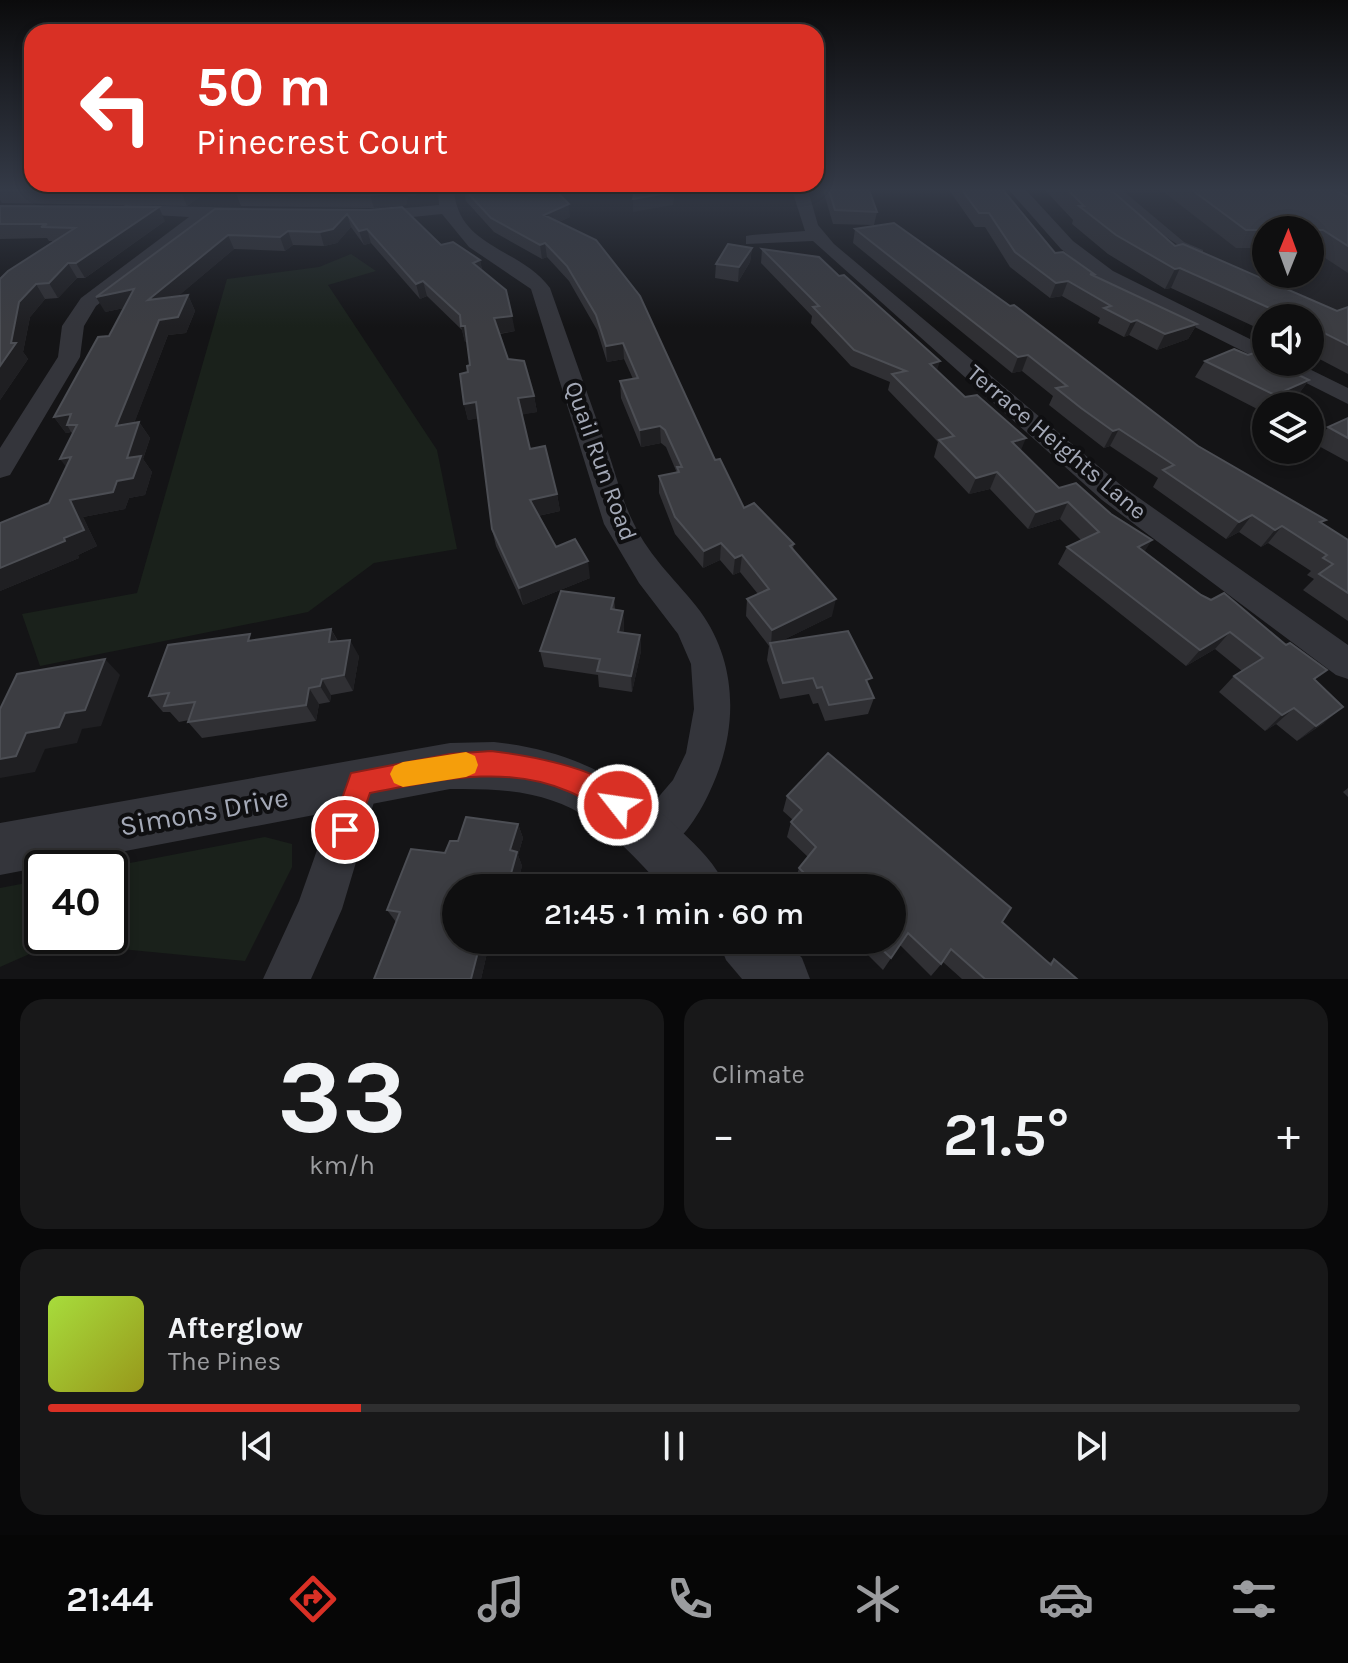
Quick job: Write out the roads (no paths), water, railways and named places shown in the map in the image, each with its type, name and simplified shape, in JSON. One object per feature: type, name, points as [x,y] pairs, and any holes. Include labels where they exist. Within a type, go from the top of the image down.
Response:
[{"type":"street","points":[[0,469],[69,357],[78,315],[88,302],[175,236]]},
{"type":"street","name":"Quail Run Road","points":[[467,236],[532,279],[540,288],[619,524],[638,558],[690,624],[705,652],[713,688],[712,722],[704,758],[687,794],[652,837]]},
{"type":"street","points":[[752,240],[807,236]]},
{"type":"street","name":"Terrace Heights Lane","points":[[817,236],[1112,493],[1348,664]]},
{"type":"street","points":[[1059,236],[1106,275],[1252,349]]},
{"type":"street","points":[[1305,376],[1348,397]]},
{"type":"street","name":"Simons Drive","points":[[0,849],[450,766],[491,763],[535,768],[577,781],[605,797],[652,837],[686,874]]},
{"type":"street","points":[[287,979],[319,909],[360,782]]},
{"type":"street","points":[[759,954],[781,979]]},
{"type":"lane","points":[[1171,236],[1181,244],[1209,257]]}]
